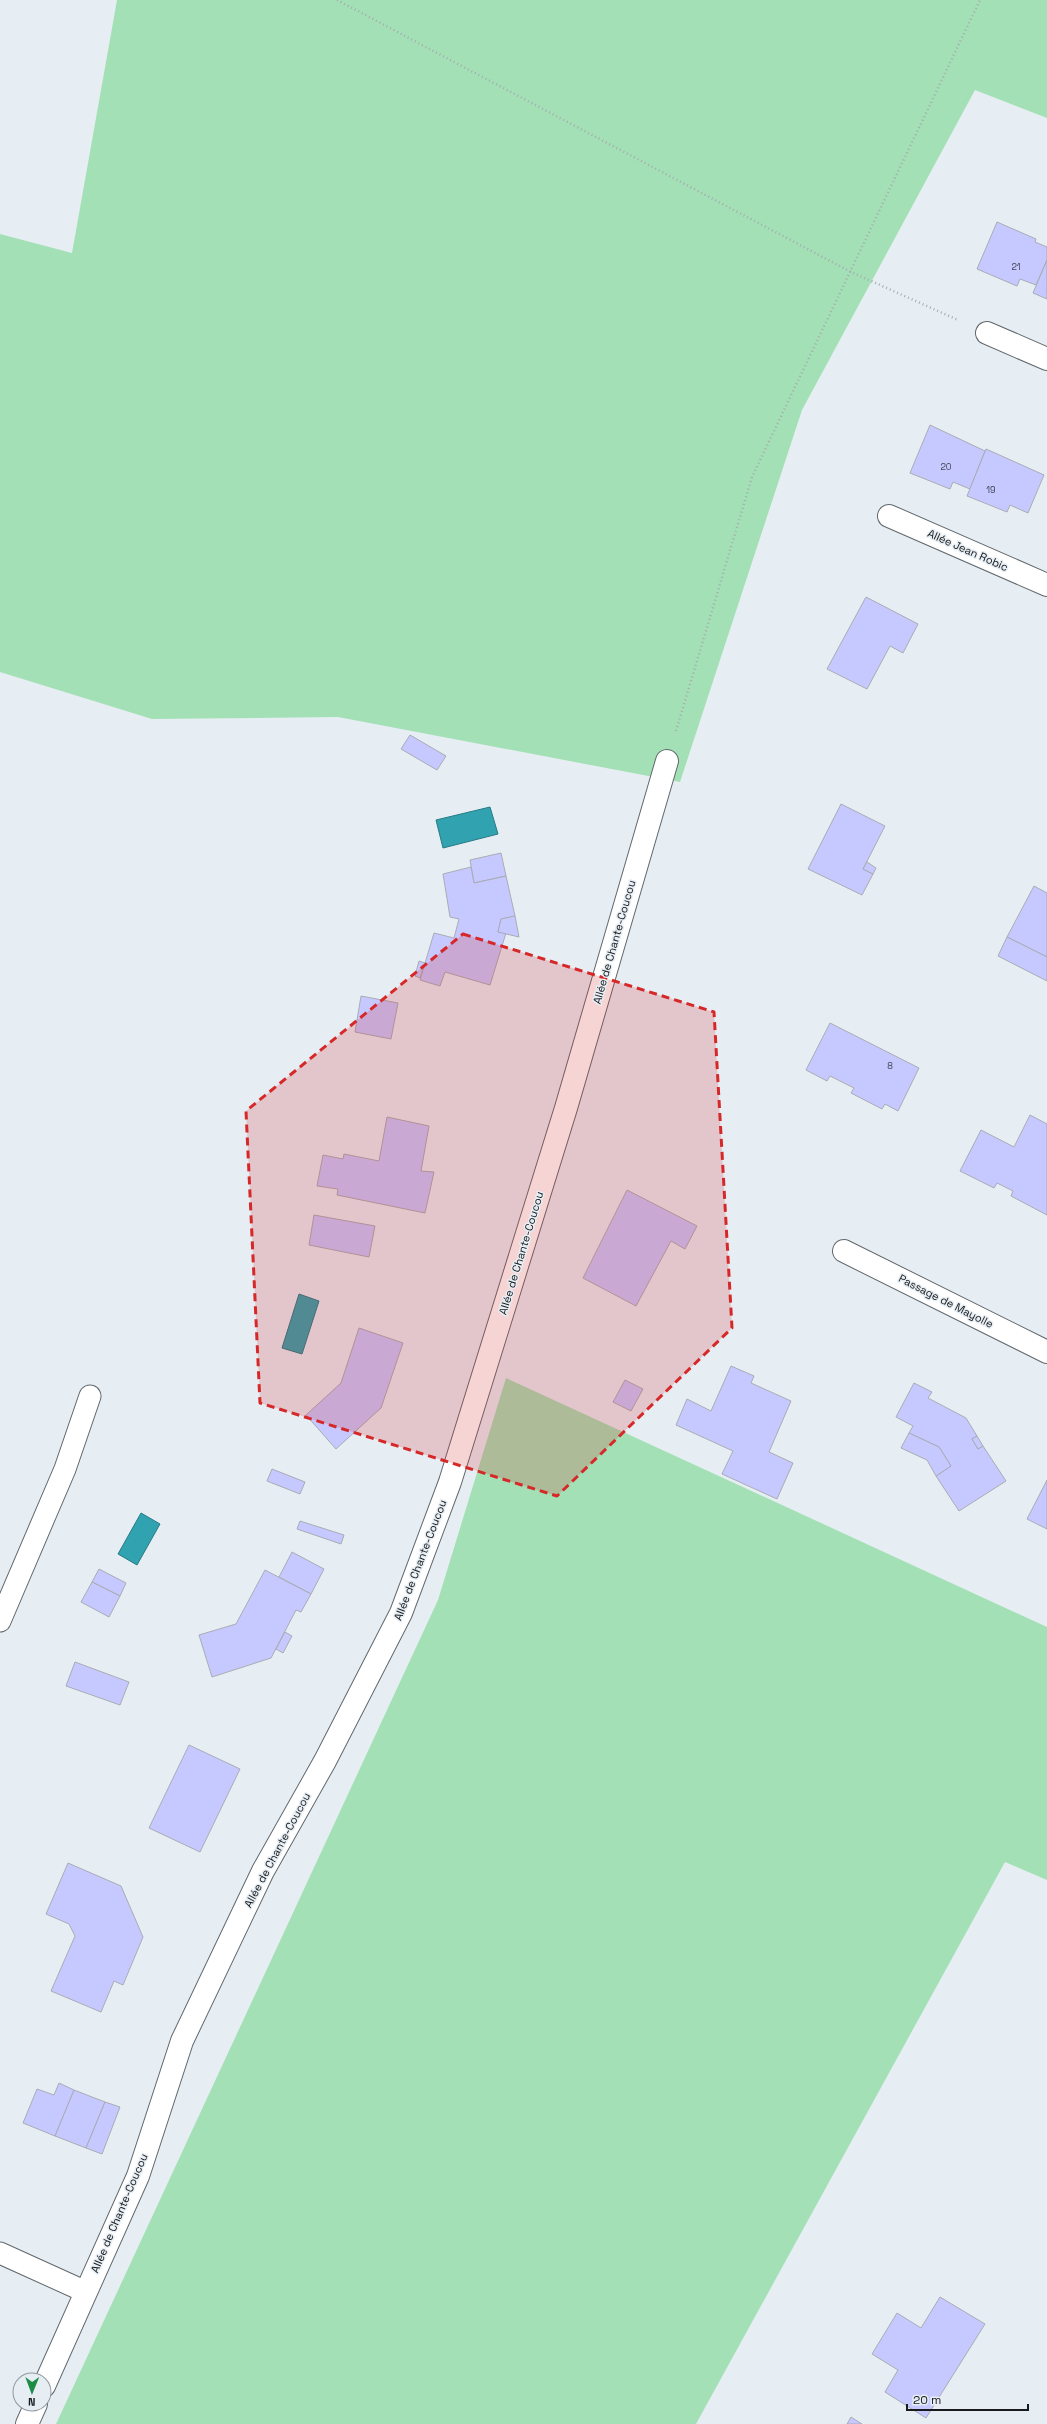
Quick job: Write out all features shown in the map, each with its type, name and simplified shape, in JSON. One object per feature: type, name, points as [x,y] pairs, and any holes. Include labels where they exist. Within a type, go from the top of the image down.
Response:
[{"type":"street","points":[[988,333],[1047,359]]},
{"type":"street","name":"Allée Jean Robic","points":[[889,516],[1047,585]]},
{"type":"street","name":"Allée de Chante-Coucou","points":[[50,2372],[138,2176],[182,2041],[263,1871],[325,1761],[404,1605],[450,1482],[566,1108],[667,761]]},
{"type":"street","name":"Passage de Mayolle","points":[[844,1251],[1047,1352]]},
{"type":"street","points":[[27,2424],[32,2412]]},
{"type":"lane","points":[[0,1621],[65,1469],[90,1396]]},
{"type":"lane","points":[[0,2253],[86,2292]]},
{"type":"path","points":[[337,0],[851,272],[988,333]]},
{"type":"path","points":[[667,761],[752,477],[980,0]]},
{"type":"highlighted area","points":[[463,934],[714,1012],[732,1328],[557,1496],[260,1403],[246,1111]]},
{"type":"green space","points":[[117,0],[1047,0],[1047,118],[975,90],[802,410],[680,782],[338,717],[152,719],[0,672],[0,234],[72,253]]},
{"type":"green space","points":[[506,1378],[1047,1627],[1047,1880],[1005,1862],[696,2424],[56,2424],[438,1600]]},
{"type":"water","points":[[490,807],[498,834],[443,848],[436,820]]},
{"type":"water","points":[[299,1294],[319,1301],[302,1354],[282,1348]]},
{"type":"water","points":[[141,1513],[160,1524],[137,1565],[118,1554]]},
{"type":"building","points":[[997,222],[1036,239],[1035,242],[1047,247],[1047,260],[1036,285],[1020,279],[1017,286],[977,269]]},
{"type":"building","points":[[1047,260],[1047,299],[1033,293]]},
{"type":"building","points":[[930,425],[985,451],[970,489],[953,482],[950,489],[910,473]]},
{"type":"building","points":[[986,449],[1044,475],[1028,513],[1010,505],[1007,512],[967,496]]},
{"type":"building","points":[[866,597],[918,624],[903,653],[890,646],[867,689],[827,669]]},
{"type":"building","points":[[410,735],[446,756],[437,770],[401,749]]},
{"type":"building","points":[[841,804],[885,826],[863,869],[873,874],[862,895],[808,869]]},
{"type":"building","points":[[501,853],[506,876],[474,883],[470,860]]},
{"type":"building","points":[[867,862],[876,868],[873,874],[863,869]]},
{"type":"building","points":[[471,867],[474,883],[506,876],[515,916],[501,919],[498,932],[506,933],[490,985],[445,972],[440,986],[420,980],[434,933],[454,938],[459,919],[450,917],[443,874]]},
{"type":"building","points":[[1034,886],[1047,893],[1047,957],[1007,937]]},
{"type":"building","points":[[515,916],[519,937],[498,932],[501,919]]},
{"type":"building","points":[[1007,937],[1047,957],[1047,981],[998,956]]},
{"type":"building","points":[[419,961],[425,963],[420,978],[415,976]]},
{"type":"building","points":[[361,996],[398,1003],[391,1039],[355,1032]]},
{"type":"building","points":[[830,1023],[919,1068],[898,1111],[885,1104],[882,1109],[851,1093],[854,1088],[830,1076],[827,1081],[806,1070]]},
{"type":"building","points":[[1030,1115],[1047,1124],[1047,1215],[1011,1196],[1013,1191],[997,1183],[994,1188],[960,1171],[981,1130],[1014,1147]]},
{"type":"building","points":[[387,1117],[429,1126],[421,1171],[434,1172],[425,1213],[337,1195],[338,1189],[317,1186],[323,1155],[343,1159],[344,1154],[379,1161]]},
{"type":"building","points":[[627,1190],[697,1226],[685,1249],[671,1241],[636,1306],[583,1278]]},
{"type":"building","points":[[314,1215],[375,1226],[369,1257],[309,1245]]},
{"type":"building","points":[[359,1328],[403,1343],[381,1408],[336,1449],[306,1415],[341,1383]]},
{"type":"building","points":[[731,1366],[754,1376],[751,1383],[791,1401],[769,1452],[793,1463],[777,1499],[722,1474],[733,1451],[676,1425],[687,1399],[711,1411]]},
{"type":"building","points":[[625,1380],[643,1389],[631,1411],[613,1402]]},
{"type":"building","points":[[914,1383],[932,1392],[928,1398],[966,1418],[977,1436],[972,1439],[978,1449],[983,1446],[1006,1481],[959,1511],[936,1476],[951,1466],[939,1447],[909,1433],[913,1426],[896,1417]]},
{"type":"building","points":[[909,1433],[939,1447],[951,1466],[936,1476],[927,1460],[901,1448]]},
{"type":"building","points":[[977,1436],[983,1446],[978,1449],[972,1439]]},
{"type":"building","points":[[272,1469],[305,1482],[300,1494],[267,1481]]},
{"type":"building","points":[[1047,1480],[1047,1529],[1027,1519]]},
{"type":"building","points":[[300,1521],[344,1535],[341,1544],[297,1529]]},
{"type":"building","points":[[292,1552],[324,1569],[311,1594],[279,1577]]},
{"type":"building","points":[[99,1569],[126,1583],[120,1596],[92,1582]]},
{"type":"building","points":[[265,1570],[311,1594],[301,1612],[296,1610],[271,1658],[212,1677],[199,1635],[236,1624]]},
{"type":"building","points":[[92,1582],[120,1596],[109,1617],[81,1602]]},
{"type":"building","points":[[285,1632],[292,1636],[283,1653],[276,1649]]},
{"type":"building","points":[[75,1662],[129,1682],[120,1705],[66,1686]]},
{"type":"building","points":[[189,1745],[240,1769],[200,1852],[149,1828]]},
{"type":"building","points":[[68,1863],[121,1886],[143,1937],[123,1985],[114,1981],[101,2012],[51,1991],[75,1936],[69,1924],[46,1914]]},
{"type":"building","points":[[59,2083],[74,2090],[55,2136],[23,2123],[37,2089],[54,2095]]},
{"type":"building","points":[[74,2090],[105,2102],[86,2148],[55,2136]]},
{"type":"building","points":[[105,2102],[120,2107],[102,2154],[86,2148]]},
{"type":"building","points":[[940,2297],[985,2324],[926,2418],[885,2392],[898,2370],[872,2354],[897,2313],[921,2328]]},
{"type":"building","points":[[851,2417],[862,2424],[847,2424]]}]
